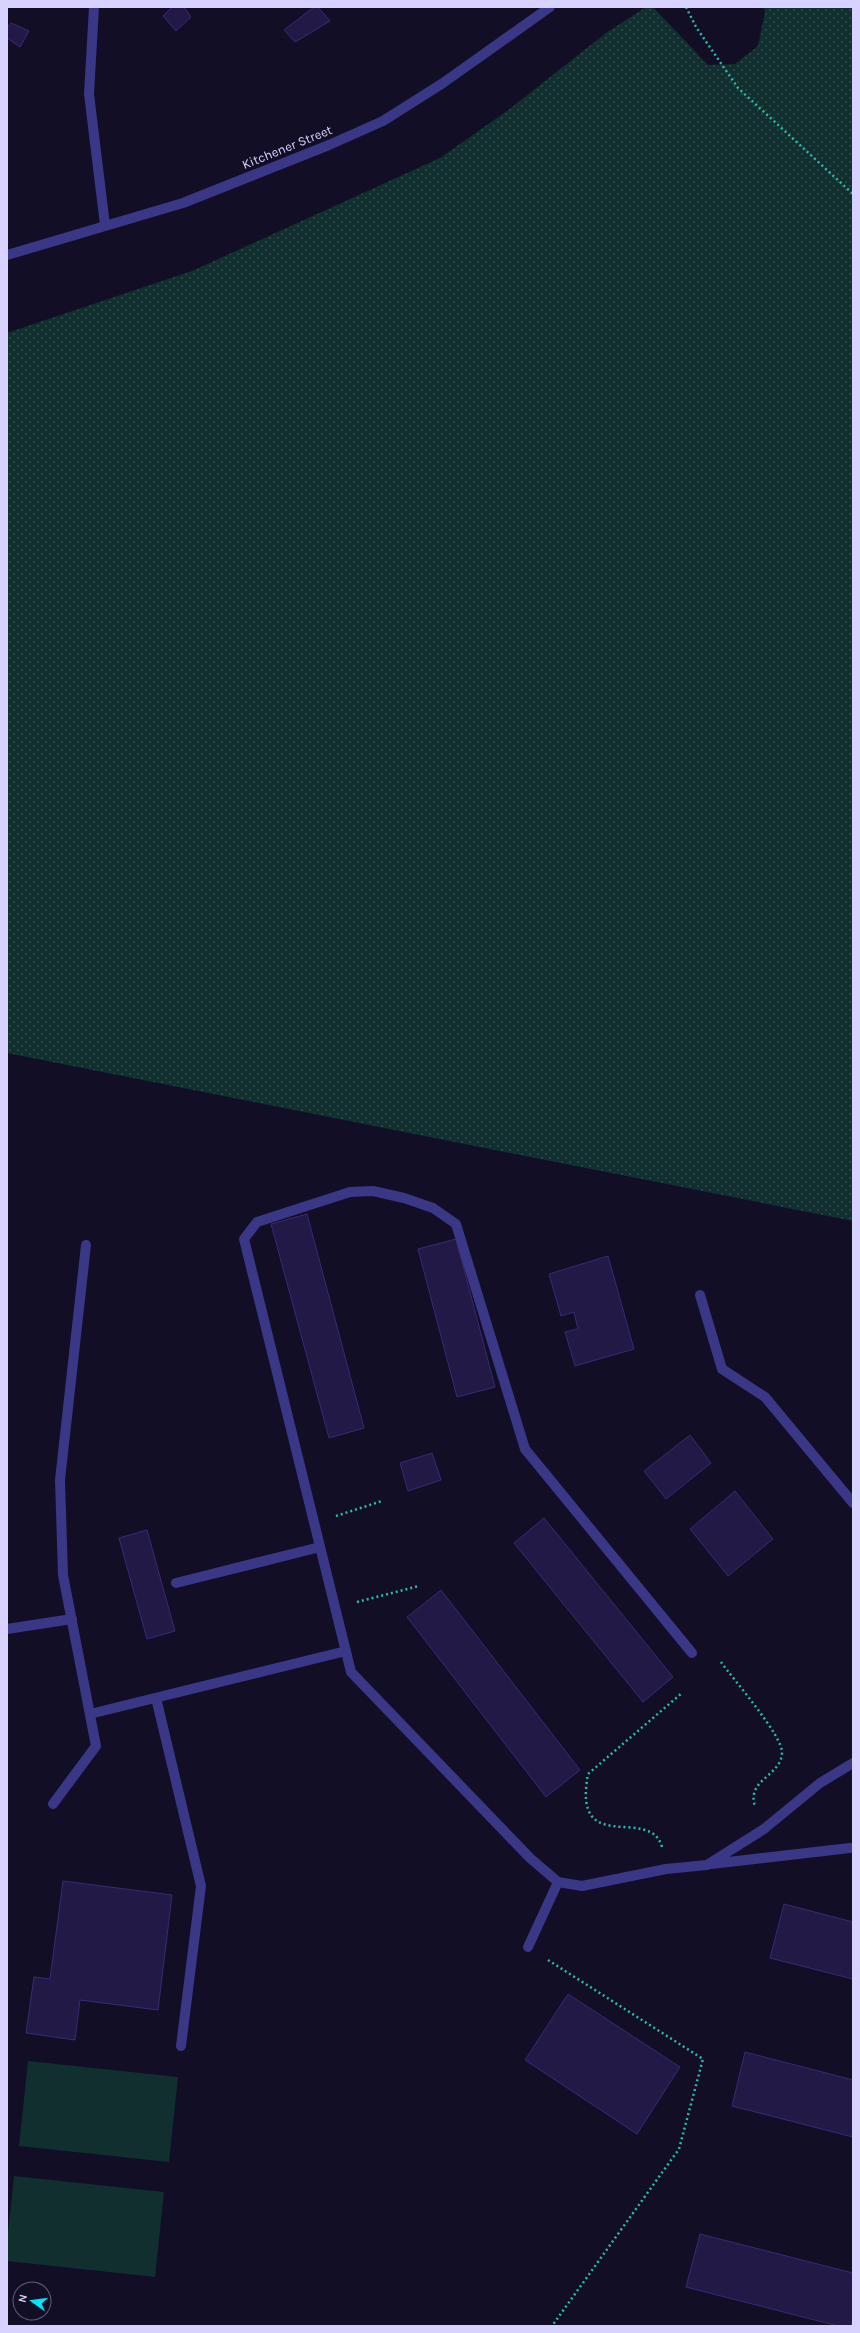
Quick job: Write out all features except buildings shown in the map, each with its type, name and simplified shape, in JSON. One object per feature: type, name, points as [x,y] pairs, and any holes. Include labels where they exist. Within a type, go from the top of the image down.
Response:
[{"type":"street","points":[[94,7],[89,94],[105,225]]},
{"type":"street","name":"Kitchener Street","points":[[7,255],[183,203],[329,145],[383,121],[443,82],[550,7]]},
{"type":"street","points":[[692,1653],[525,1449],[456,1224],[432,1208],[373,1191],[350,1192],[256,1222],[244,1239],[350,1672],[530,1858],[558,1882],[582,1886],[666,1869],[850,1848]]},
{"type":"street","points":[[53,1804],[96,1746],[63,1575],[60,1480],[86,1245]]},
{"type":"street","points":[[700,1295],[722,1369],[765,1397],[853,1502]]},
{"type":"street","points":[[176,1583],[320,1547]]},
{"type":"street","points":[[7,1629],[72,1619]]},
{"type":"street","points":[[90,1714],[346,1652]]},
{"type":"street","points":[[156,1698],[201,1886],[181,2046]]},
{"type":"street","points":[[707,1865],[764,1829],[820,1783],[853,1763]]},
{"type":"street","points":[[528,1947],[558,1882]]},
{"type":"path","points":[[686,7],[696,27],[738,88],[853,194]]},
{"type":"path","points":[[314,1523],[382,1501]]},
{"type":"path","points":[[335,1608],[419,1586]]},
{"type":"path","points":[[721,1662],[781,1744],[782,1752],[776,1770],[761,1780],[756,1788],[754,1804],[764,1829]]},
{"type":"path","points":[[666,1869],[660,1841],[654,1834],[641,1828],[606,1826],[589,1812],[585,1801],[588,1774],[682,1693]]},
{"type":"path","points":[[528,1947],[703,2059],[679,2149],[552,2326]]},
{"type":"green space","points":[[646,7],[653,7],[708,65],[735,64],[758,46],[765,12],[763,7],[853,7],[853,1221],[7,1053],[7,333],[192,271],[440,158],[507,111],[606,33]]},
{"type":"green space","points":[[28,2061],[178,2077],[169,2162],[19,2146]]},
{"type":"green space","points":[[14,2176],[164,2192],[155,2277],[7,2261],[7,2242]]}]
